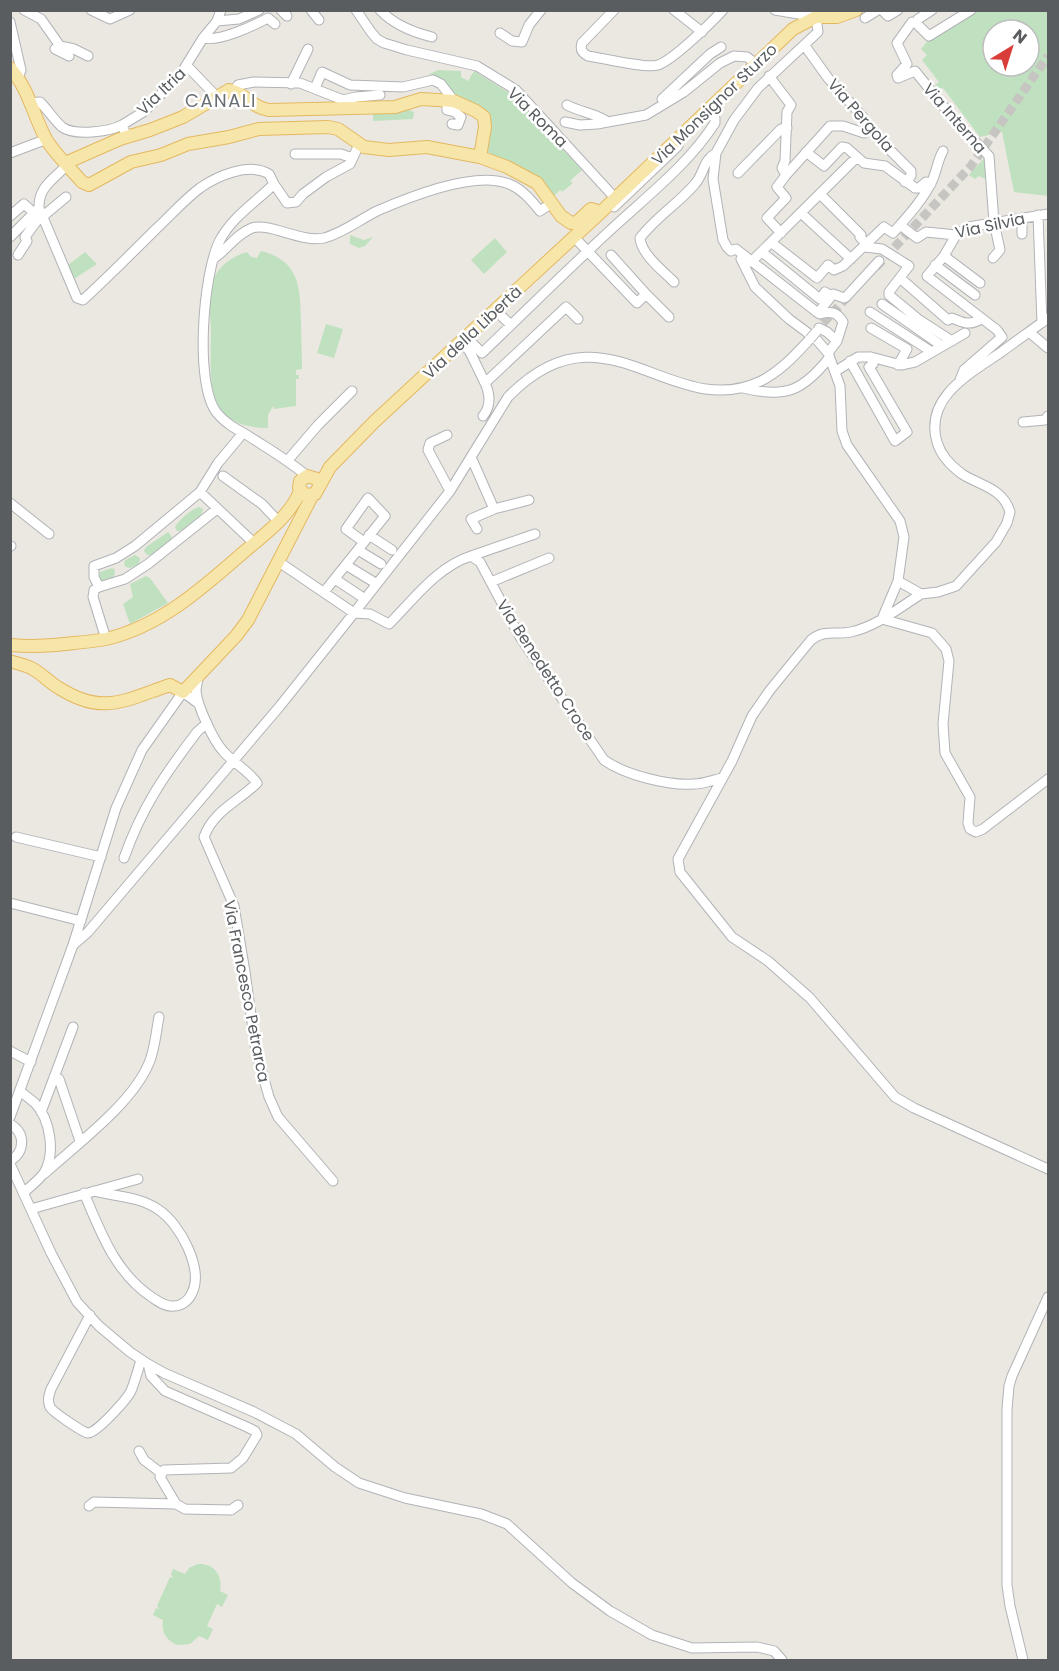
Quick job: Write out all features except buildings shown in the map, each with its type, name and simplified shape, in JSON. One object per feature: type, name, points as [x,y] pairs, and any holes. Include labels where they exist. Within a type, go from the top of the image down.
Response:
[{"type":"main road","name":"Via Monsignor Sturzo","points":[[615,198],[755,63],[793,29],[818,14]]},
{"type":"main road","points":[[818,14],[837,17],[860,14]]},
{"type":"main road","points":[[14,73],[29,96],[29,103],[47,139],[82,182],[89,185],[130,162],[161,155],[188,144],[259,129],[328,127],[338,129],[364,147],[389,150],[427,147],[480,157],[507,166],[533,180],[561,216],[571,223],[577,222],[591,209],[604,211]]},
{"type":"main road","points":[[67,165],[70,161],[127,137],[183,117],[224,91],[234,91],[261,109],[343,104],[395,107],[421,99],[451,101],[476,111],[484,117],[485,127],[480,157]]},
{"type":"main road","name":"Via della Libertà","points":[[309,484],[604,211],[615,198]]},
{"type":"main road","points":[[10,645],[44,647],[106,639],[136,629],[175,608],[212,580],[278,521],[309,484]]},
{"type":"main road","points":[[170,685],[183,692],[236,636],[248,620],[295,527],[309,484]]},
{"type":"main road","points":[[32,668],[33,656],[44,647]]},
{"type":"main road","points":[[10,661],[32,668],[73,696],[99,705],[116,702],[198,675]]},
{"type":"street","points":[[91,10],[99,16],[110,19],[130,10]]},
{"type":"street","name":"Via Itria","points":[[127,137],[122,125],[145,111],[187,66],[203,38],[218,21],[222,10]]},
{"type":"street","points":[[218,21],[240,19],[259,10]]},
{"type":"street","points":[[311,10],[319,20]]},
{"type":"street","name":"Via Roma","points":[[356,10],[371,32],[384,43],[477,66],[516,90],[615,198]]},
{"type":"street","points":[[380,10],[388,18],[406,28],[432,37]]},
{"type":"street","points":[[501,33],[512,42],[522,42],[529,25],[541,10]]},
{"type":"street","points":[[614,10],[582,43],[583,53],[588,56],[648,65],[659,65],[702,32],[723,10]]},
{"type":"street","points":[[674,10],[702,32]]},
{"type":"street","points":[[73,945],[88,932],[280,706],[450,491],[508,397],[520,385],[548,365],[567,359],[594,356],[625,362],[687,385],[719,389],[741,388],[769,393],[787,392],[803,385],[828,355],[843,328],[839,315],[834,312],[818,313],[736,249],[731,251],[727,247],[723,240],[713,179],[716,153],[734,120],[769,76],[818,32],[818,14],[775,10]]},
{"type":"street","points":[[860,14],[880,10],[888,16],[898,10]]},
{"type":"street","points":[[932,10],[915,20],[929,36],[971,10]]},
{"type":"street","points":[[28,12],[41,19],[60,46],[74,49],[88,56]]},
{"type":"street","points":[[28,12],[40,21],[56,50],[69,56]]},
{"type":"street","points":[[203,38],[232,33],[269,17]]},
{"type":"street","name":"Via Interna","points":[[915,20],[897,43],[907,64],[897,75],[898,78],[915,71],[952,117],[988,156],[994,222]]},
{"type":"street","points":[[10,22],[21,70],[14,73]]},
{"type":"street","name":"Via Pergola","points":[[805,46],[870,129],[911,171],[911,176],[905,182]]},
{"type":"street","points":[[650,112],[655,104],[669,94],[710,54],[721,47]]},
{"type":"street","points":[[291,84],[308,49]]},
{"type":"street","points":[[565,122],[580,125],[608,122],[650,112],[684,92],[720,63],[734,56],[747,57],[755,63]]},
{"type":"street","points":[[187,66],[216,96]]},
{"type":"street","points":[[315,88],[322,72],[351,85],[403,87],[431,80],[436,81],[441,84],[451,101],[447,110],[461,117],[458,125],[452,124]]},
{"type":"street","points":[[769,76],[791,105],[787,112],[785,161],[782,168],[786,176]]},
{"type":"street","points":[[234,91],[238,85],[254,82],[306,84],[343,104],[356,96],[380,95]]},
{"type":"street","points":[[29,103],[40,102],[69,131],[96,132],[122,125]]},
{"type":"street","points":[[567,105],[608,122]]},
{"type":"street","points":[[464,339],[482,353],[573,265],[589,253],[619,222],[681,166],[709,132],[715,123],[715,118],[702,114],[689,135],[669,156],[604,211],[619,222]]},
{"type":"street","points":[[781,233],[767,218],[786,198],[777,187],[806,152],[830,126],[843,126],[864,133],[870,129]]},
{"type":"street","points":[[738,173],[781,129],[786,128]]},
{"type":"street","points":[[10,153],[47,139]]},
{"type":"street","points":[[10,216],[24,204],[38,212],[77,298],[83,300],[182,203],[202,187],[228,174],[251,169],[263,171],[269,174],[284,201],[293,203],[326,177],[350,164],[361,144]]},
{"type":"street","points":[[806,152],[824,166],[842,147],[870,165],[885,166],[905,182],[919,188],[926,182],[931,184]]},
{"type":"street","points":[[772,243],[817,278],[828,265],[834,270],[843,266],[884,227],[893,233],[903,222],[931,184],[943,151]]},
{"type":"street","points":[[674,282],[654,262],[640,241],[642,234],[698,182],[705,163],[710,156],[716,153]]},
{"type":"street","points":[[295,154],[341,154],[352,158]]},
{"type":"street","points":[[751,262],[857,157]]},
{"type":"street","points":[[18,255],[27,241],[25,237],[36,222],[39,200],[45,187],[67,165]]},
{"type":"street","points":[[213,259],[242,233],[255,227],[271,228],[289,235],[320,239],[376,212],[443,186],[496,181],[516,187],[540,211],[552,203]]},
{"type":"street","points":[[274,184],[240,213],[221,238],[213,259],[207,277],[204,300],[204,377],[207,393],[217,414],[290,462],[309,484]]},
{"type":"street","points":[[820,194],[861,235],[866,246],[882,249],[909,266],[889,295],[918,319],[952,341]]},
{"type":"street","points":[[10,237],[38,212],[66,197]]},
{"type":"street","points":[[801,213],[851,259]]},
{"type":"street","name":"Via Silvia","points":[[903,222],[917,238],[926,232],[956,235],[968,227],[1048,214]]},
{"type":"street","points":[[1038,215],[1045,321],[960,380],[942,401],[934,418],[934,433],[938,447],[954,469],[1003,496],[1010,512],[1007,523],[996,542],[956,586],[938,592],[921,594],[882,619],[862,628],[849,632],[826,632],[818,634],[812,640],[770,690],[752,716],[722,778],[678,859],[677,867],[732,937],[768,961],[810,998],[895,1097],[914,1108],[1048,1169]]},
{"type":"street","points":[[1022,218],[1022,234]]},
{"type":"street","points":[[993,258],[1000,250],[994,222]]},
{"type":"street","points":[[956,235],[944,256],[927,276],[997,330],[1002,338],[964,370],[960,380]]},
{"type":"street","points":[[574,237],[637,303],[646,294]]},
{"type":"street","points":[[762,252],[820,299],[825,292],[831,296]]},
{"type":"street","points":[[611,255],[669,317]]},
{"type":"street","points":[[743,255],[741,259],[755,286],[789,319],[816,339],[828,355],[840,386],[842,431],[847,445],[900,521],[904,537],[898,581],[882,619]]},
{"type":"street","points":[[944,256],[981,282]]},
{"type":"street","points":[[818,313],[831,296],[837,294],[846,297],[879,261]]},
{"type":"street","points":[[935,265],[975,295]]},
{"type":"street","points":[[900,278],[948,320],[952,318],[964,324],[974,323],[981,319]]},
{"type":"street","points":[[526,281],[540,297]]},
{"type":"street","points":[[882,304],[942,346]]},
{"type":"street","points":[[485,383],[566,308],[578,319]]},
{"type":"street","points":[[495,310],[511,325]]},
{"type":"street","points":[[870,312],[932,352]]},
{"type":"street","points":[[871,328],[907,349],[898,365]]},
{"type":"street","points":[[741,388],[760,381],[783,366],[817,331],[827,332],[837,341]]},
{"type":"street","points":[[1029,332],[1048,348]]},
{"type":"street","points":[[836,371],[858,357],[871,357],[898,365],[915,362],[965,333]]},
{"type":"street","points":[[464,339],[485,383],[489,402],[483,416]]},
{"type":"street","points":[[850,361],[895,441],[907,432],[869,368],[873,364],[871,357]]},
{"type":"street","points":[[760,381],[769,393]]},
{"type":"street","points":[[290,462],[318,425],[352,391]]},
{"type":"street","points":[[1023,422],[1045,420],[1048,416]]},
{"type":"street","points":[[99,587],[94,578],[94,566],[116,558],[135,546],[200,492],[218,463],[243,433]]},
{"type":"street","points":[[447,435],[430,443],[428,450],[450,491]]},
{"type":"street","points":[[471,458],[494,509]]},
{"type":"street","points":[[223,476],[262,504],[278,521]]},
{"type":"street","points":[[200,492],[254,543]]},
{"type":"street","points":[[324,592],[335,579],[364,542],[385,516],[368,498],[346,529],[364,542],[381,564]]},
{"type":"street","points":[[477,529],[471,519],[494,509],[529,500]]},
{"type":"street","points":[[10,503],[49,534]]},
{"type":"street","points":[[106,639],[93,597],[94,590],[125,579],[148,564],[217,508]]},
{"type":"street","points":[[279,562],[354,613],[370,614],[389,624],[431,580],[455,561],[535,534]]},
{"type":"street","points":[[364,542],[392,550]]},
{"type":"street","name":"Via Benedetto Croce","points":[[471,555],[480,562],[520,637],[604,760],[615,768],[627,772],[677,784],[696,784],[722,778]]},
{"type":"street","points":[[491,582],[549,558]]},
{"type":"street","points":[[346,565],[376,584]]},
{"type":"street","points":[[335,579],[365,599]]},
{"type":"street","points":[[898,581],[921,594]]},
{"type":"street","points":[[882,619],[932,633],[946,649],[949,661],[943,724],[945,753],[970,797],[968,823],[970,829],[976,832],[982,829],[1048,779]]},
{"type":"street","points":[[198,675],[196,690],[199,704]]},
{"type":"street","points":[[10,1117],[73,945],[116,808],[142,750],[183,692],[199,704]]},
{"type":"street","name":"Via Francesco Petrarca","points":[[199,704],[222,751],[257,783],[245,795],[219,812],[207,827],[204,837],[234,906],[256,1051],[268,1097],[278,1117],[333,1181]]},
{"type":"street","points":[[124,858],[149,801],[197,732],[207,723]]},
{"type":"street","points":[[16,837],[101,857]]},
{"type":"street","points":[[10,903],[81,921]]},
{"type":"street","points":[[23,1193],[116,1109],[141,1078],[153,1050],[159,1017]]},
{"type":"street","points":[[41,1112],[73,1028]]},
{"type":"street","points":[[10,1051],[31,1062]]},
{"type":"street","points":[[54,1077],[59,1078],[80,1141]]},
{"type":"street","points":[[20,1091],[36,1104],[45,1118],[50,1138],[50,1156],[44,1173]]},
{"type":"street","points":[[10,1124],[19,1132],[22,1145],[20,1152],[10,1162],[51,1253],[77,1302],[99,1326],[145,1362],[296,1434],[335,1467],[359,1483],[405,1498],[481,1514],[507,1524],[572,1584],[609,1611],[652,1635],[692,1648],[757,1647],[774,1652],[782,1660]]},
{"type":"street","points":[[31,1209],[138,1179]]},
{"type":"street","points":[[89,1192],[139,1200],[161,1211],[170,1219],[189,1251],[196,1270],[195,1285],[190,1296],[183,1303],[174,1306],[162,1304],[129,1279],[103,1239],[89,1192]]},
{"type":"street","points":[[1023,1660],[1007,1586],[1007,1408],[1012,1376],[1048,1297]]},
{"type":"street","points":[[90,1315],[51,1389],[48,1398],[56,1414],[86,1432],[92,1431],[110,1416],[130,1393],[145,1362]]},
{"type":"street","points":[[145,1362],[151,1376],[165,1391],[247,1427],[255,1431],[257,1435],[243,1458],[226,1470],[164,1470],[161,1473]]},
{"type":"street","points":[[139,1451],[144,1460],[161,1473]]},
{"type":"street","points":[[161,1473],[160,1477],[176,1504]]},
{"type":"street","points":[[89,1506],[94,1502],[176,1504],[185,1509],[231,1510],[238,1505]]},
{"type":"green space","points":[[975,11],[1048,11],[1048,196],[1014,192],[1002,132],[990,132],[989,135],[980,137],[943,88],[937,92],[933,87],[939,82],[922,60],[927,55],[921,49],[929,39]]},
{"type":"green space","points":[[438,70],[461,71],[461,77],[468,81],[474,71],[511,94],[582,170],[570,181],[573,183],[562,192],[560,190],[552,198],[489,153],[486,147],[490,124],[456,97],[442,79],[428,75]]},
{"type":"green space","points":[[409,110],[414,112],[413,119],[373,121],[373,112]]},
{"type":"green space","points":[[986,156],[988,180],[979,176],[975,179],[969,175]]},
{"type":"green space","points":[[350,235],[364,240],[373,237],[365,246],[359,248],[350,244]]},
{"type":"green space","points":[[495,238],[507,252],[484,274],[471,260]]},
{"type":"green space","points":[[261,251],[284,261],[291,269],[298,287],[301,309],[302,369],[296,370],[299,379],[296,379],[296,406],[274,409],[273,406],[268,415],[268,428],[247,426],[231,419],[221,409],[215,397],[211,366],[210,295],[212,282],[221,267],[233,258],[247,252],[251,257],[257,258]]},
{"type":"green space","points":[[85,252],[97,264],[74,279],[68,265]]},
{"type":"green space","points":[[326,324],[343,329],[334,358],[317,353]]},
{"type":"green space","points":[[199,507],[203,509],[197,520],[189,527],[177,531],[175,527],[179,521]]},
{"type":"green space","points":[[168,532],[172,537],[168,543],[157,552],[147,555],[144,551],[146,547]]},
{"type":"green space","points":[[135,555],[140,558],[139,564],[130,568],[126,567],[125,560]]},
{"type":"green space","points":[[112,568],[115,570],[114,577],[105,581],[101,580],[100,572]]},
{"type":"green space","points":[[146,576],[150,578],[168,603],[130,624],[123,604],[133,597],[130,584]]},
{"type":"green space","points":[[204,1564],[216,1571],[221,1585],[220,1591],[228,1595],[222,1607],[217,1604],[207,1626],[213,1629],[208,1640],[199,1636],[190,1644],[177,1645],[165,1635],[163,1620],[153,1615],[156,1608],[159,1608],[157,1606],[170,1577],[173,1578],[171,1574],[173,1569],[185,1574],[189,1568]]},
{"type":"tunnel","points":[[876,267],[971,166],[1048,56]]},
{"type":"tunnel","points":[[823,323],[850,294]]},
{"type":"district","name":"CANALI","points":[[221,101]]}]
